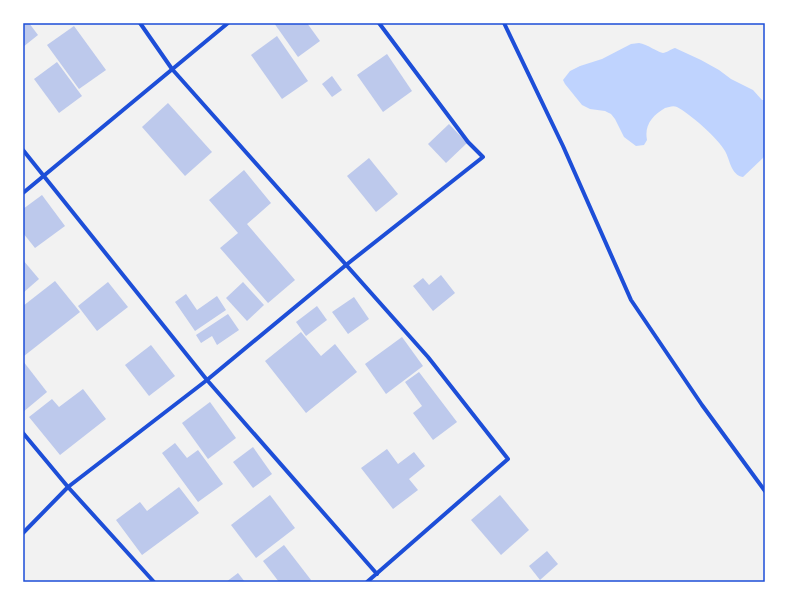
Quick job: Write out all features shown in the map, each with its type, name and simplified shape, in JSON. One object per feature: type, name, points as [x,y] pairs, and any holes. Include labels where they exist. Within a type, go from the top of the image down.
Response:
[{"type":"street","points":[[140,23],[172,69],[428,357],[508,459],[366,582]]},
{"type":"street","points":[[23,193],[228,23]]},
{"type":"street","points":[[23,533],[68,487],[206,380],[346,265],[483,157],[468,142],[379,23]]},
{"type":"street","points":[[504,23],[563,146],[631,300],[702,405],[765,491]]},
{"type":"street","points":[[23,150],[206,380],[377,574]]},
{"type":"street","points":[[23,433],[68,487],[154,582]]},
{"type":"water","points":[[639,43],[663,53],[675,48],[719,70],[731,79],[753,90],[762,100],[765,100],[765,156],[743,177],[739,176],[733,170],[725,151],[710,133],[683,110],[672,106],[665,108],[653,117],[648,125],[646,135],[647,140],[644,145],[636,146],[624,137],[611,114],[605,111],[590,109],[582,105],[565,84],[563,80],[570,71],[602,59],[631,44]]},
{"type":"building","points":[[23,23],[29,23],[38,35],[23,47]]},
{"type":"building","points":[[274,23],[307,23],[320,41],[298,57]]},
{"type":"building","points":[[74,26],[106,70],[79,89],[47,45]]},
{"type":"building","points":[[277,36],[308,81],[282,99],[251,55]]},
{"type":"building","points":[[387,54],[412,91],[383,112],[357,75]]},
{"type":"building","points":[[57,62],[82,96],[59,113],[34,79]]},
{"type":"building","points":[[332,76],[342,90],[332,97],[322,84]]},
{"type":"building","points":[[168,103],[212,152],[185,176],[142,127]]},
{"type":"building","points":[[449,124],[467,143],[446,163],[428,144]]},
{"type":"building","points":[[369,158],[398,194],[376,212],[347,176]]},
{"type":"building","points":[[244,170],[271,203],[247,224],[295,280],[268,303],[220,248],[238,233],[209,200]]},
{"type":"building","points":[[42,195],[65,226],[35,248],[23,233],[23,209]]},
{"type":"building","points":[[23,260],[39,279],[23,293]]},
{"type":"building","points":[[441,275],[455,293],[433,311],[413,286],[423,278],[429,285]]},
{"type":"building","points":[[55,281],[80,312],[24,356],[23,306]]},
{"type":"building","points":[[108,282],[128,307],[97,331],[78,306]]},
{"type":"building","points":[[243,282],[264,305],[247,321],[226,298]]},
{"type":"building","points":[[186,294],[197,310],[217,296],[226,310],[195,331],[175,302]]},
{"type":"building","points":[[354,297],[369,319],[348,334],[332,312]]},
{"type":"building","points":[[317,306],[327,320],[306,336],[296,322]]},
{"type":"building","points":[[228,314],[239,330],[217,345],[212,336],[201,343],[196,335]]},
{"type":"building","points":[[301,332],[321,356],[335,344],[357,372],[306,413],[265,361]]},
{"type":"building","points":[[402,337],[423,366],[386,394],[365,364]]},
{"type":"building","points":[[151,345],[175,376],[149,396],[125,365]]},
{"type":"building","points":[[23,361],[47,392],[23,412]]},
{"type":"building","points":[[419,372],[457,422],[433,440],[413,413],[422,406],[405,382]]},
{"type":"building","points":[[83,389],[106,419],[60,455],[29,417],[52,399],[59,407]]},
{"type":"building","points":[[210,402],[236,438],[208,459],[182,423]]},
{"type":"building","points":[[175,443],[187,458],[198,450],[223,484],[198,502],[162,453]]},
{"type":"building","points":[[253,447],[272,474],[253,488],[233,462]]},
{"type":"building","points":[[387,449],[398,464],[414,452],[425,466],[409,479],[418,490],[393,509],[361,468]]},
{"type":"building","points":[[179,487],[199,513],[142,555],[116,520],[140,502],[147,511]]},
{"type":"building","points":[[270,495],[295,528],[256,558],[231,525]]},
{"type":"building","points":[[500,495],[529,530],[501,555],[471,520]]},
{"type":"building","points":[[284,545],[311,580],[308,582],[279,582],[263,561]]},
{"type":"building","points":[[547,551],[558,564],[540,580],[529,566]]},
{"type":"building","points":[[238,573],[245,582],[226,582]]}]
